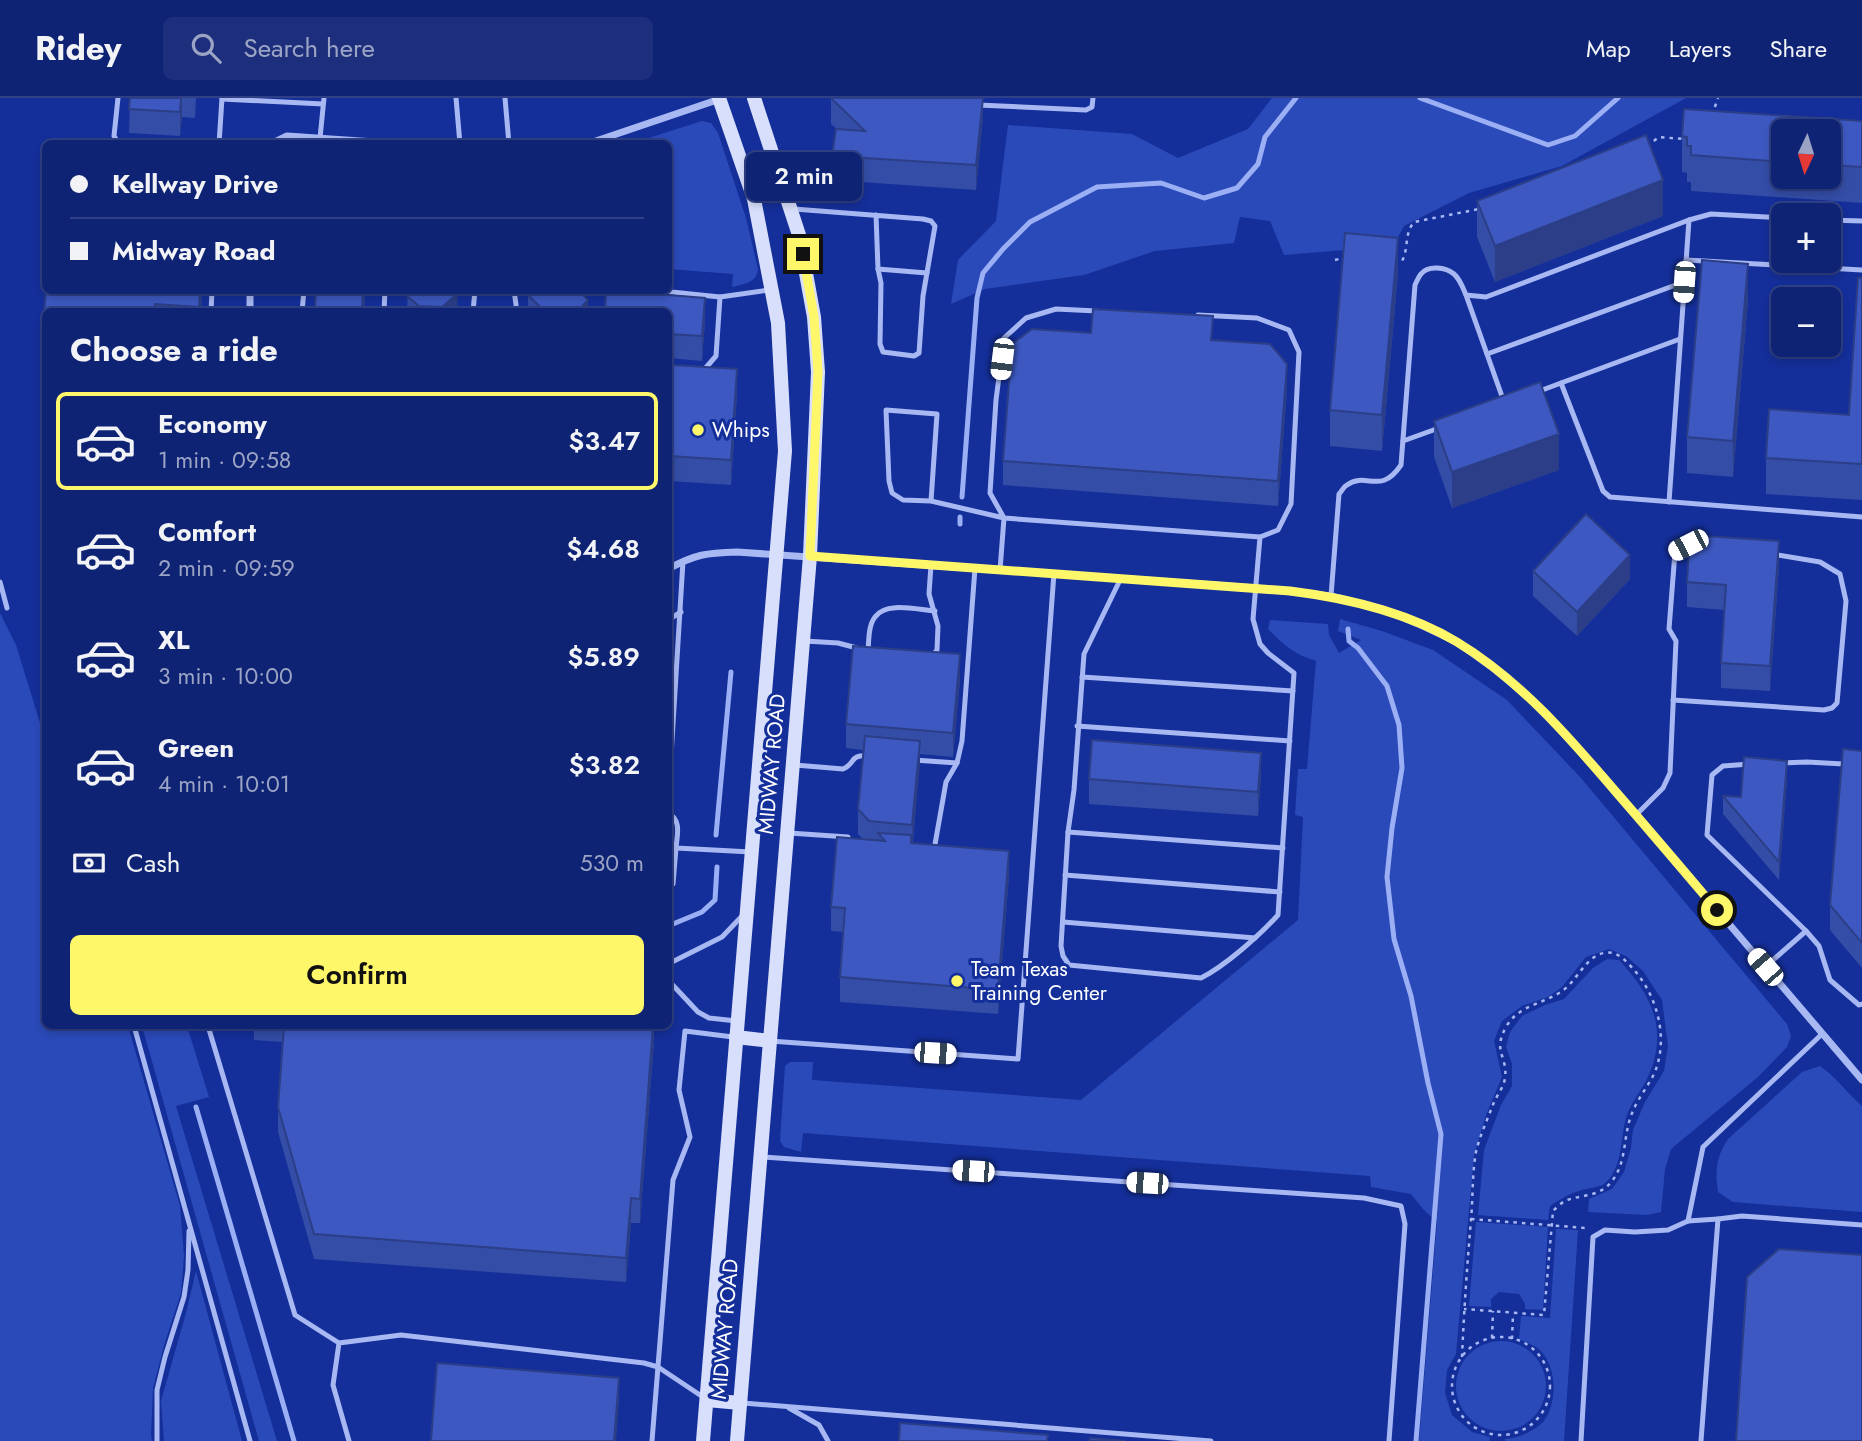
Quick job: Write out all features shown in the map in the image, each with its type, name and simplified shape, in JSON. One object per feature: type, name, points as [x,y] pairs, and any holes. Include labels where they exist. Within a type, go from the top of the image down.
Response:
[{"type":"main road","name":"MIDWAY ROAD","points":[[703,1441],[785,451],[778,323],[754,199],[721,98]]},
{"type":"main road","name":"MIDWAY ROAD","points":[[737,1441],[810,556],[818,372],[814,317],[799,234],[754,98]]},
{"type":"main road","points":[[736,1037],[770,1041]]},
{"type":"main road","points":[[707,1400],[740,1403]]},
{"type":"street","points":[[600,140],[721,98]]},
{"type":"street","points":[[279,140],[287,136],[350,140]]},
{"type":"street","points":[[672,567],[705,553],[737,552],[1257,588],[1331,597],[1382,610],[1421,625],[1457,642],[1477,656],[1545,712],[1862,1080]]},
{"type":"lane","points":[[116,140],[114,136],[118,98]]},
{"type":"lane","points":[[219,140],[222,98],[323,101],[320,138]]},
{"type":"lane","points":[[456,98],[460,140]]},
{"type":"lane","points":[[505,98],[509,140]]},
{"type":"lane","points":[[970,104],[1086,110],[1092,107],[1093,98]]},
{"type":"lane","points":[[791,209],[876,215],[931,221],[935,226],[923,296],[919,353],[915,356],[883,352],[880,344],[881,283],[876,215]]},
{"type":"lane","points":[[1466,295],[1486,297],[1711,214],[1771,217]]},
{"type":"lane","points":[[1669,502],[1689,220]]},
{"type":"lane","points":[[1841,220],[1862,221]]},
{"type":"lane","points":[[1686,260],[1862,270]]},
{"type":"lane","points":[[1331,597],[1339,494],[1347,484],[1360,481],[1380,482],[1393,477],[1401,466],[1415,285],[1427,269],[1441,268],[1453,272],[1459,280],[1506,405]]},
{"type":"lane","points":[[878,269],[927,273]]},
{"type":"lane","points":[[1487,354],[1684,282]]},
{"type":"lane","points":[[672,292],[720,297],[772,290]]},
{"type":"lane","points":[[692,370],[704,371],[716,356],[720,297]]},
{"type":"lane","points":[[1000,570],[1004,518],[990,492],[996,400],[1004,338],[1026,318],[1056,309],[1109,312]]},
{"type":"lane","points":[[931,501],[937,414],[886,410],[889,481],[892,493],[903,500],[931,501],[1004,518],[1260,537],[1278,530],[1291,504],[1299,352],[1289,330],[1256,318],[1190,315]]},
{"type":"lane","points":[[1528,396],[1680,339]]},
{"type":"lane","points":[[1560,383],[1603,491],[1610,497],[1862,517]]},
{"type":"lane","points":[[1493,409],[1517,400]]},
{"type":"lane","points":[[1404,441],[1442,427]]},
{"type":"lane","points":[[1121,578],[1084,654],[1065,875],[1063,956],[1069,965],[1201,978],[1255,938],[1278,915],[1294,673],[1260,644],[1253,619],[1260,537]]},
{"type":"lane","points":[[1636,815],[1663,788],[1670,773],[1676,641],[1669,629],[1675,551],[1688,545],[1702,546]]},
{"type":"lane","points":[[1673,700],[1824,710],[1837,703],[1846,601],[1840,574],[1820,562],[1769,553]]},
{"type":"lane","points":[[672,744],[684,561]]},
{"type":"lane","points":[[925,658],[932,656],[937,650],[938,626],[929,594],[931,565]]},
{"type":"lane","points":[[930,856],[935,849],[946,782],[957,763],[962,741],[975,568]]},
{"type":"lane","points":[[770,1041],[1018,1059],[1054,573]]},
{"type":"lane","points":[[0,582],[7,608]]},
{"type":"lane","points":[[867,654],[871,627],[881,611],[891,608],[935,611]]},
{"type":"lane","points":[[672,618],[681,612]]},
{"type":"lane","points":[[803,640],[855,647],[867,654],[879,654]]},
{"type":"lane","points":[[1082,677],[1293,691]]},
{"type":"lane","points":[[1077,726],[1290,741]]},
{"type":"lane","points":[[794,765],[843,769],[848,767],[853,758],[860,755],[874,756]]},
{"type":"lane","points":[[901,758],[957,763]]},
{"type":"lane","points":[[1771,764],[1807,762],[1862,765]]},
{"type":"lane","points":[[1759,764],[1723,766],[1712,775],[1707,835],[1806,931],[1819,946],[1830,980],[1859,1005],[1862,1004]]},
{"type":"lane","points":[[672,815],[678,824],[672,884]]},
{"type":"lane","points":[[1068,832],[1283,848]]},
{"type":"lane","points":[[787,833],[848,838],[848,845],[855,850]]},
{"type":"lane","points":[[677,848],[751,852]]},
{"type":"lane","points":[[1065,875],[1280,892]]},
{"type":"lane","points":[[672,962],[722,937],[746,912]]},
{"type":"lane","points":[[1063,922],[1255,938]]},
{"type":"lane","points":[[1765,967],[1806,931]]},
{"type":"lane","points":[[672,984],[698,1012],[709,1018],[737,1021]]},
{"type":"lane","points":[[135,1029],[250,1441]]},
{"type":"lane","points":[[209,1029],[295,1315],[339,1343],[401,1335],[644,1363],[658,1367],[707,1400]]},
{"type":"lane","points":[[652,1441],[673,1180],[690,1136],[679,1090],[685,1031],[736,1037]]},
{"type":"lane","points":[[1689,1221],[1703,1147],[1822,1034]]},
{"type":"lane","points":[[760,1156],[1357,1198],[1401,1206],[1405,1224],[1389,1441]]},
{"type":"lane","points":[[1581,1441],[1593,1237],[1605,1230],[1668,1230],[1689,1221],[1742,1216],[1862,1224]]},
{"type":"lane","points":[[1701,1441],[1718,1219]]},
{"type":"lane","points":[[157,1441],[158,1390],[165,1357],[184,1297],[188,1270],[189,1223]]},
{"type":"lane","points":[[339,1343],[333,1385],[349,1441]]},
{"type":"lane","points":[[740,1403],[1211,1441]]},
{"type":"lane","points":[[785,1407],[819,1425],[828,1441]]},
{"type":"path","points":[[1712,116],[1718,98]]},
{"type":"path","points":[[1646,147],[1659,137],[1693,140]]},
{"type":"path","points":[[1388,259],[1402,261],[1409,228],[1414,222],[1483,208]]},
{"type":"path","points":[[1335,260],[1353,257]]},
{"type":"path","points":[[1462,1357],[1464,1309],[1476,1151],[1505,1078],[1500,1041],[1507,1024],[1522,1010],[1565,989],[1595,956],[1606,952],[1616,954],[1641,978],[1653,999],[1660,1023],[1661,1049],[1655,1072],[1632,1114],[1618,1172],[1610,1184],[1600,1191],[1564,1201],[1553,1211],[1544,1315],[1464,1309]]},
{"type":"path","points":[[1471,1219],[1605,1230]]},
{"type":"path","points":[[1492,1338],[1493,1311]]},
{"type":"path","points":[[1512,1339],[1513,1313]]},
{"type":"path","points":[[1492,1338],[1512,1339],[1526,1345],[1538,1354],[1546,1366],[1550,1380],[1545,1409],[1536,1421],[1524,1430],[1510,1434],[1495,1435],[1468,1423],[1459,1412],[1454,1398],[1452,1384],[1462,1357],[1470,1348],[1492,1338]]},
{"type":"path","points":[[1494,1441],[1495,1435]]},
{"type":"shaded area","points":[[1272,98],[1686,98],[1562,166],[1469,193],[1404,226],[1393,246],[1284,255],[1270,221],[1240,217],[1234,243],[1155,251],[1084,275],[985,289],[951,304],[958,260],[996,221],[1008,125],[1132,134],[1178,158],[1248,129]]},
{"type":"shaded area","points":[[702,121],[711,123],[718,133],[746,218],[758,269],[752,280],[732,287],[733,274],[672,269],[672,140],[642,140]]},
{"type":"shaded area","points":[[0,613],[16,645],[42,729],[42,1029],[129,1029],[180,1206],[184,1256],[181,1293],[153,1388],[152,1441],[0,1441]]},
{"type":"shaded area","points":[[1340,619],[1433,650],[1507,700],[1581,778],[1787,1024],[1791,1036],[1787,1047],[1758,1077],[1671,1149],[1665,1169],[1661,1212],[1647,1215],[1588,1212],[1589,1199],[1612,1189],[1624,1172],[1633,1130],[1645,1102],[1664,1071],[1668,1046],[1662,1000],[1643,971],[1626,956],[1609,949],[1586,957],[1562,987],[1548,997],[1522,1006],[1502,1021],[1494,1041],[1502,1077],[1486,1115],[1474,1155],[1456,1354],[1447,1370],[1445,1393],[1452,1415],[1472,1432],[1490,1437],[1489,1441],[1419,1441],[1437,1222],[1411,1194],[1371,1187],[1370,1176],[803,1133],[801,1152],[784,1147],[780,1141],[785,1066],[790,1062],[813,1062],[812,1080],[1081,1100],[1298,920],[1303,817],[1295,815],[1298,769],[1307,769],[1316,661],[1290,649],[1268,629],[1270,620],[1328,624],[1329,635],[1339,653],[1361,640],[1338,631]]},
{"type":"shaded area","points":[[1607,959],[1619,960],[1641,987],[1649,1001],[1657,1031],[1653,1063],[1628,1113],[1615,1170],[1604,1184],[1571,1194],[1550,1206],[1548,1220],[1478,1215],[1484,1150],[1501,1105],[1512,1086],[1512,1064],[1506,1047],[1510,1032],[1522,1016],[1564,999],[1593,968]]},
{"type":"shaded area","points":[[143,1029],[188,1029],[209,1097],[176,1106],[277,1441],[259,1441]]},
{"type":"shaded area","points":[[1820,1066],[1862,1106],[1862,1212],[1733,1202],[1718,1192],[1717,1164],[1728,1139],[1802,1072]]},
{"type":"shaded area","points":[[1476,1222],[1548,1227],[1543,1310],[1525,1309],[1519,1294],[1499,1292],[1491,1299],[1491,1307],[1469,1306]]},
{"type":"shaded area","points":[[1556,1229],[1578,1230],[1564,1441],[1505,1441],[1540,1425],[1552,1404],[1554,1384],[1545,1356],[1539,1349],[1519,1339],[1521,1316],[1550,1318]]},
{"type":"shaded area","points":[[196,1271],[242,1441],[164,1441],[161,1401]]},
{"type":"shaded area","points":[[1501,1341],[1518,1344],[1533,1354],[1543,1369],[1546,1386],[1543,1403],[1533,1418],[1518,1428],[1501,1431],[1484,1428],[1469,1418],[1459,1403],[1456,1386],[1459,1369],[1469,1354],[1484,1344]]},
{"type":"building","points":[[130,98],[181,98],[180,112],[129,109]]},
{"type":"building","points":[[831,98],[983,98],[976,165],[832,156],[836,129],[865,131]]},
{"type":"building","points":[[1684,109],[1832,119],[1771,119],[1771,161],[1691,155],[1687,137],[1682,136]]},
{"type":"building","points":[[1841,120],[1862,121],[1862,167],[1841,166]]},
{"type":"building","points":[[1646,135],[1663,180],[1495,246],[1477,201]]},
{"type":"building","points":[[1345,233],[1398,238],[1382,415],[1330,410]]},
{"type":"building","points":[[1702,260],[1748,264],[1733,441],[1687,437]]},
{"type":"building","points":[[1858,278],[1862,278],[1862,464],[1766,458],[1769,409],[1849,415]]},
{"type":"building","points":[[46,294],[200,294],[199,307],[155,304],[154,308],[45,308]]},
{"type":"building","points":[[316,294],[363,294],[362,308],[315,308]]},
{"type":"building","points":[[456,294],[442,307],[419,306],[407,296]]},
{"type":"building","points":[[582,294],[588,300],[581,308],[541,308],[528,295]]},
{"type":"building","points":[[606,294],[705,298],[702,336],[672,334],[672,308],[605,308]]},
{"type":"building","points":[[1093,309],[1213,316],[1211,340],[1270,344],[1287,364],[1278,481],[1003,461],[1012,344],[1032,329],[1091,333]]},
{"type":"building","points":[[673,365],[737,369],[731,460],[672,456]]},
{"type":"building","points":[[1540,382],[1559,434],[1452,472],[1434,421]]},
{"type":"building","points":[[1586,514],[1630,555],[1577,612],[1533,571]]},
{"type":"building","points":[[1690,535],[1779,541],[1770,666],[1721,663],[1726,585],[1687,582]]},
{"type":"building","points":[[853,646],[960,654],[953,733],[846,724]]},
{"type":"building","points":[[865,736],[920,741],[912,825],[869,821],[858,809]]},
{"type":"building","points":[[1092,740],[1261,753],[1258,792],[1089,779]]},
{"type":"building","points":[[1843,749],[1862,751],[1862,943],[1830,905]]},
{"type":"building","points":[[1744,757],[1787,761],[1779,862],[1723,796],[1741,797]]},
{"type":"building","points":[[878,833],[911,835],[911,843],[1009,851],[998,990],[840,977],[845,908],[831,907],[837,837],[885,841]]},
{"type":"building","points":[[284,1029],[653,1029],[640,1199],[631,1198],[626,1258],[314,1234],[278,1107]]},
{"type":"building","points":[[1779,1249],[1862,1255],[1862,1441],[1736,1441],[1747,1277]]},
{"type":"building","points":[[437,1363],[619,1378],[614,1441],[431,1441]]},
{"type":"building","points":[[900,1423],[1048,1435],[1047,1441],[899,1441]]},
{"type":"building","points":[[1090,1438],[1126,1441],[1090,1441]]},
{"type":"waterway","points":[[962,497],[977,298],[983,273],[1003,249],[1030,222],[1097,187],[1161,183],[1204,198],[1237,188],[1258,164],[1265,137],[1296,98]]},
{"type":"waterway","points":[[1420,98],[1548,145],[1575,136],[1618,98]]},
{"type":"waterway","points":[[960,517],[960,524]]},
{"type":"waterway","points":[[1348,629],[1349,641],[1358,648],[1387,686],[1399,725],[1402,768],[1387,877],[1394,939],[1411,996],[1441,1134],[1416,1441]]},
{"type":"waterway","points":[[716,835],[731,672]]},
{"type":"waterway","points":[[672,924],[702,912],[715,900],[717,867]]},
{"type":"waterway","points":[[196,1107],[294,1441]]},
{"type":"place","name":"Whips","points":[[698,430]]},
{"type":"place","name":"Team Texas Training Center","points":[[957,981]]},
{"type":"route","points":[[803,254],[814,317],[818,372],[810,556],[1290,591],[1331,597],[1402,617],[1457,642],[1497,671],[1545,712],[1717,910]]}]
